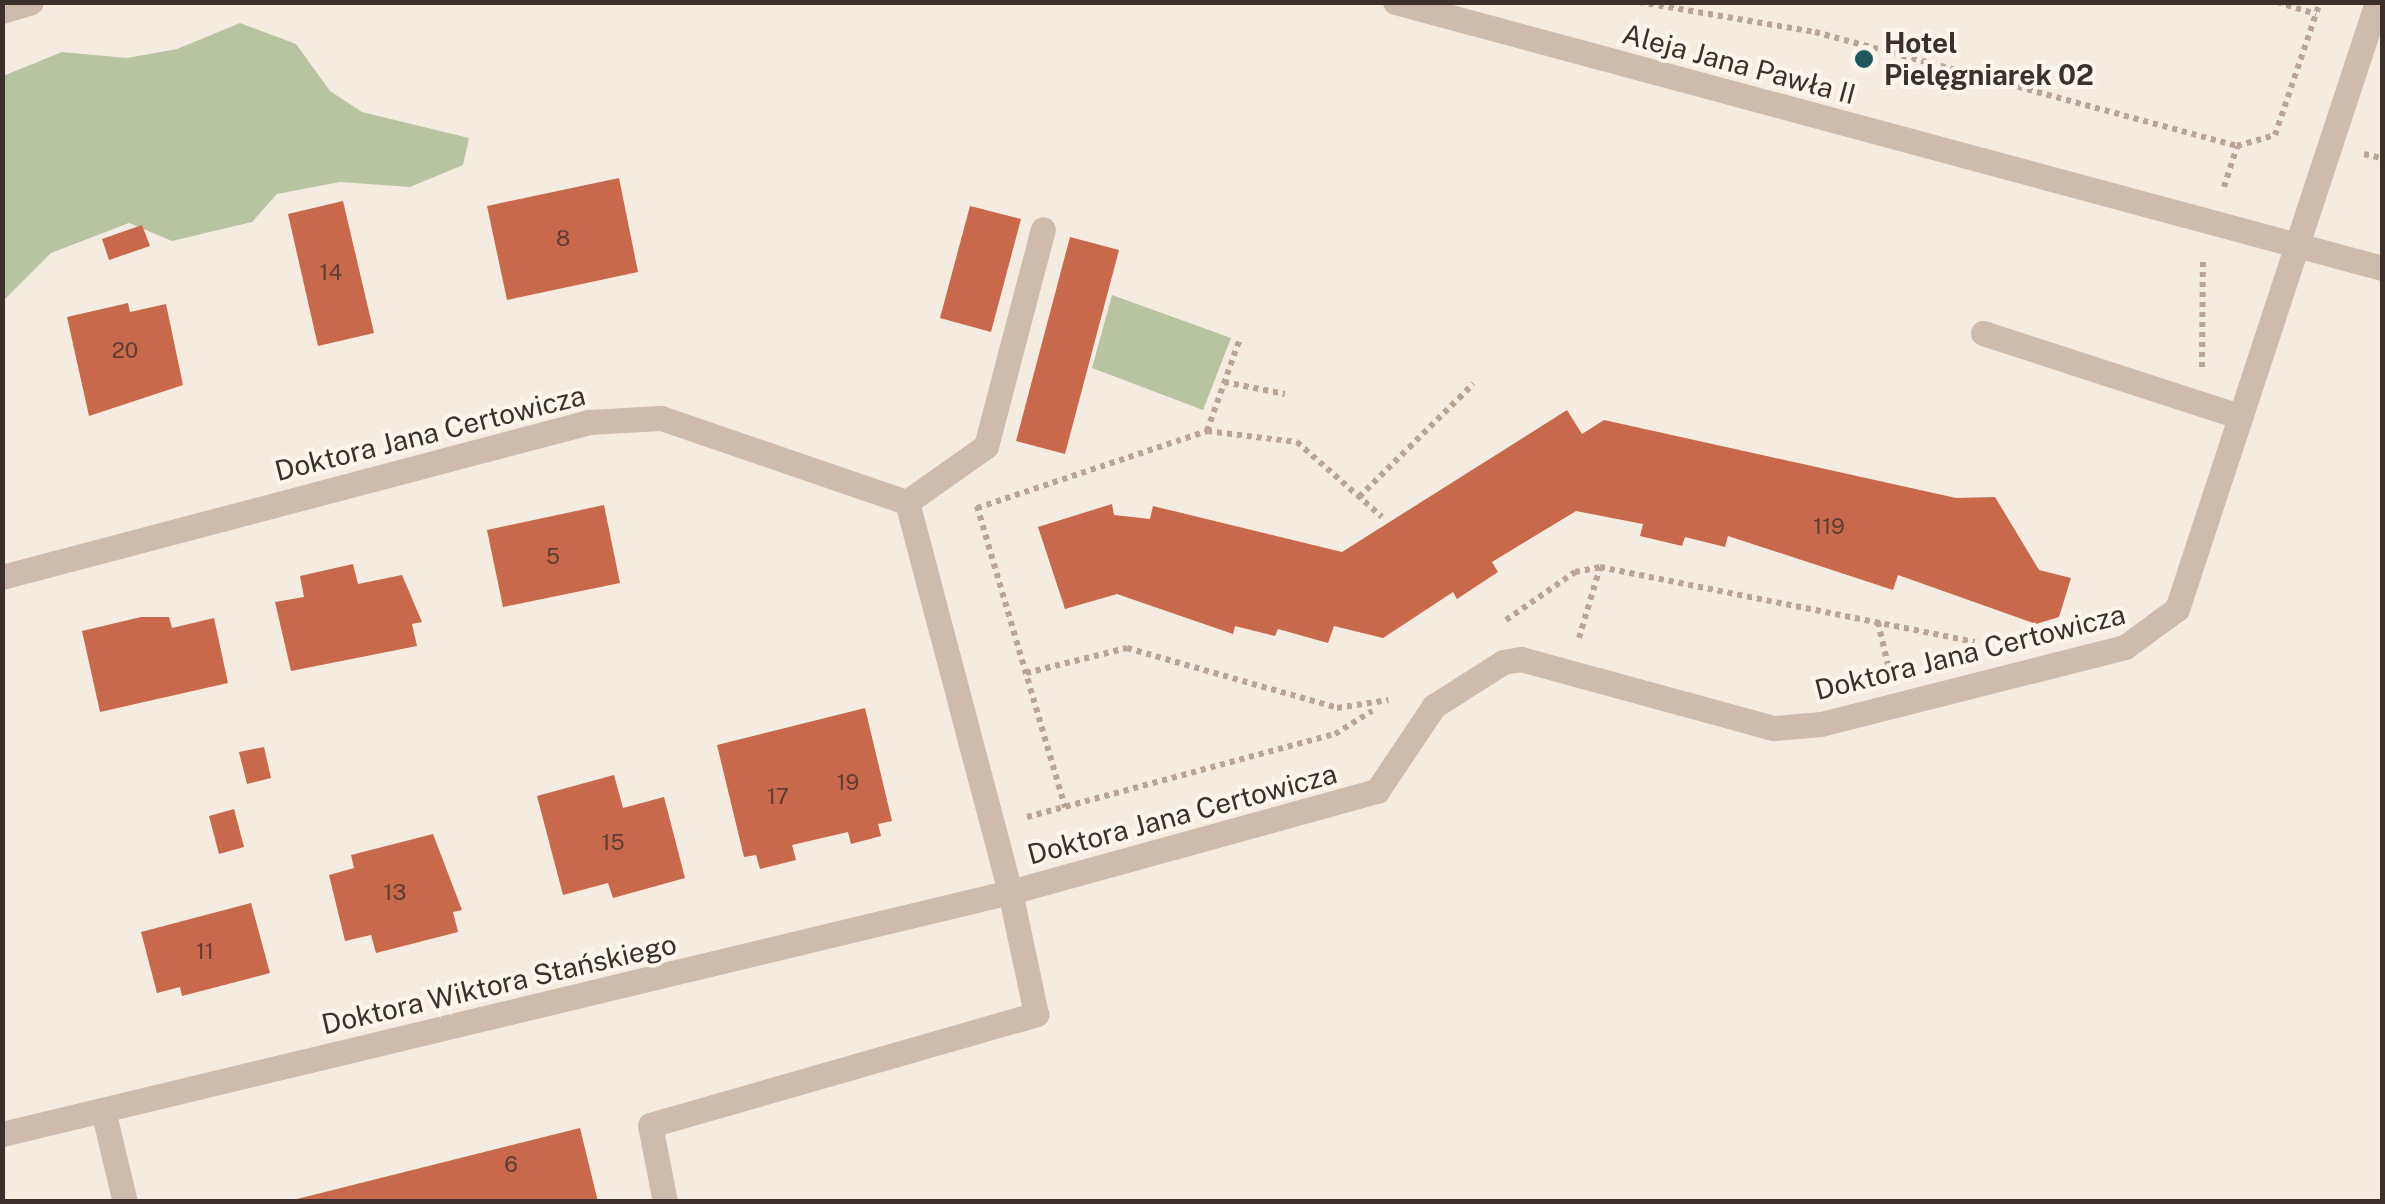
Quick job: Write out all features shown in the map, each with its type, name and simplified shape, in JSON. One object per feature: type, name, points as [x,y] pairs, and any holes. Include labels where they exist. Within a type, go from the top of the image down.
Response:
[{"type":"street","points":[[2,11],[31,2]]},
{"type":"street","name":"Aleja Jana Pawła II","points":[[1396,2],[2382,268]]},
{"type":"street","points":[[2298,246],[2376,2]]},
{"type":"street","points":[[907,502],[965,466],[993,428],[1043,228]]},
{"type":"street","name":"Doktora Jana Certowicza","points":[[2,577],[622,418],[661,418],[907,502],[1010,892],[1377,792],[1434,706],[1503,662],[1568,672],[1774,728],[2124,647],[2177,609],[2298,246]]},
{"type":"street","points":[[1983,333],[2241,417]]},
{"type":"street","points":[[664,1202],[650,1126],[1036,1014],[1010,892]]},
{"type":"street","name":"Doktora Wiktora Stańskiego","points":[[2,1134],[1010,892]]},
{"type":"street","points":[[103,1110],[125,1202]]},
{"type":"path","points":[[1639,2],[1815,32],[2237,146],[2276,135],[2320,2]]},
{"type":"path","points":[[2277,2],[2316,14]]},
{"type":"path","points":[[2200,404],[2201,257],[2237,146]]},
{"type":"path","points":[[2368,154],[2382,158]]},
{"type":"path","points":[[1206,431],[1239,342]]},
{"type":"path","points":[[1224,382],[1284,394]]},
{"type":"path","points":[[1359,497],[1474,384]]},
{"type":"path","points":[[977,508],[1206,431],[1297,442],[1382,516]]},
{"type":"path","points":[[965,466],[1066,807]]},
{"type":"path","points":[[1568,672],[1600,567]]},
{"type":"path","points":[[1498,625],[1575,572],[1600,567],[1986,644]]},
{"type":"path","points":[[1026,672],[1127,648],[1337,708],[1374,708]]},
{"type":"path","points":[[992,827],[1334,734],[1405,688]]},
{"type":"green space","points":[[240,23],[296,44],[330,91],[362,112],[469,138],[463,165],[410,187],[340,182],[277,194],[252,222],[172,241],[129,223],[51,253],[3,301],[3,76],[62,52],[127,58],[177,49]]},
{"type":"green space","points":[[1112,295],[1231,338],[1203,410],[1092,368]]},
{"type":"building","points":[[619,178],[638,272],[507,300],[487,206]]},
{"type":"building","points":[[343,201],[374,333],[318,346],[288,214]]},
{"type":"building","points":[[970,206],[1021,219],[991,332],[940,318]]},
{"type":"building","points":[[142,225],[150,246],[109,260],[102,239]]},
{"type":"building","points":[[1070,237],[1119,250],[1065,454],[1016,441]]},
{"type":"building","points":[[128,303],[130,312],[166,304],[183,385],[89,416],[67,317]]},
{"type":"building","points":[[1567,410],[1582,434],[1604,420],[1956,498],[1995,497],[2039,570],[2071,578],[2059,617],[2036,624],[1898,575],[1893,590],[1728,536],[1725,547],[1685,537],[1682,546],[1640,536],[1643,524],[1576,511],[1492,562],[1498,572],[1457,599],[1453,592],[1383,638],[1334,626],[1328,643],[1278,629],[1275,636],[1235,626],[1233,634],[1117,594],[1065,609],[1038,527],[1112,504],[1114,515],[1150,519],[1153,506],[1342,552]]},
{"type":"building","points":[[604,505],[620,583],[503,607],[487,530]]},
{"type":"building","points":[[353,564],[358,584],[402,575],[422,622],[412,624],[417,646],[291,671],[275,602],[304,597],[300,576]]},
{"type":"building","points":[[141,617],[169,617],[172,628],[214,618],[228,683],[100,712],[82,631]]},
{"type":"building","points":[[865,708],[892,821],[878,824],[881,836],[851,844],[848,832],[792,845],[796,860],[760,869],[756,855],[744,857],[717,745]]},
{"type":"building","points":[[264,747],[271,778],[247,784],[239,752]]},
{"type":"building","points":[[614,775],[623,808],[664,797],[685,878],[613,898],[608,883],[563,895],[537,796]]},
{"type":"building","points":[[234,809],[244,847],[219,854],[209,816]]},
{"type":"building","points":[[433,834],[462,910],[453,912],[458,932],[376,953],[371,935],[345,941],[329,875],[354,868],[351,855]]},
{"type":"building","points":[[251,903],[270,973],[182,996],[180,987],[157,993],[141,932]]},
{"type":"building","points":[[580,1128],[598,1202],[293,1202],[293,1200]]},
{"type":"place","name":"Hotel Pielęgniarek 02","points":[[1864,59]]}]
